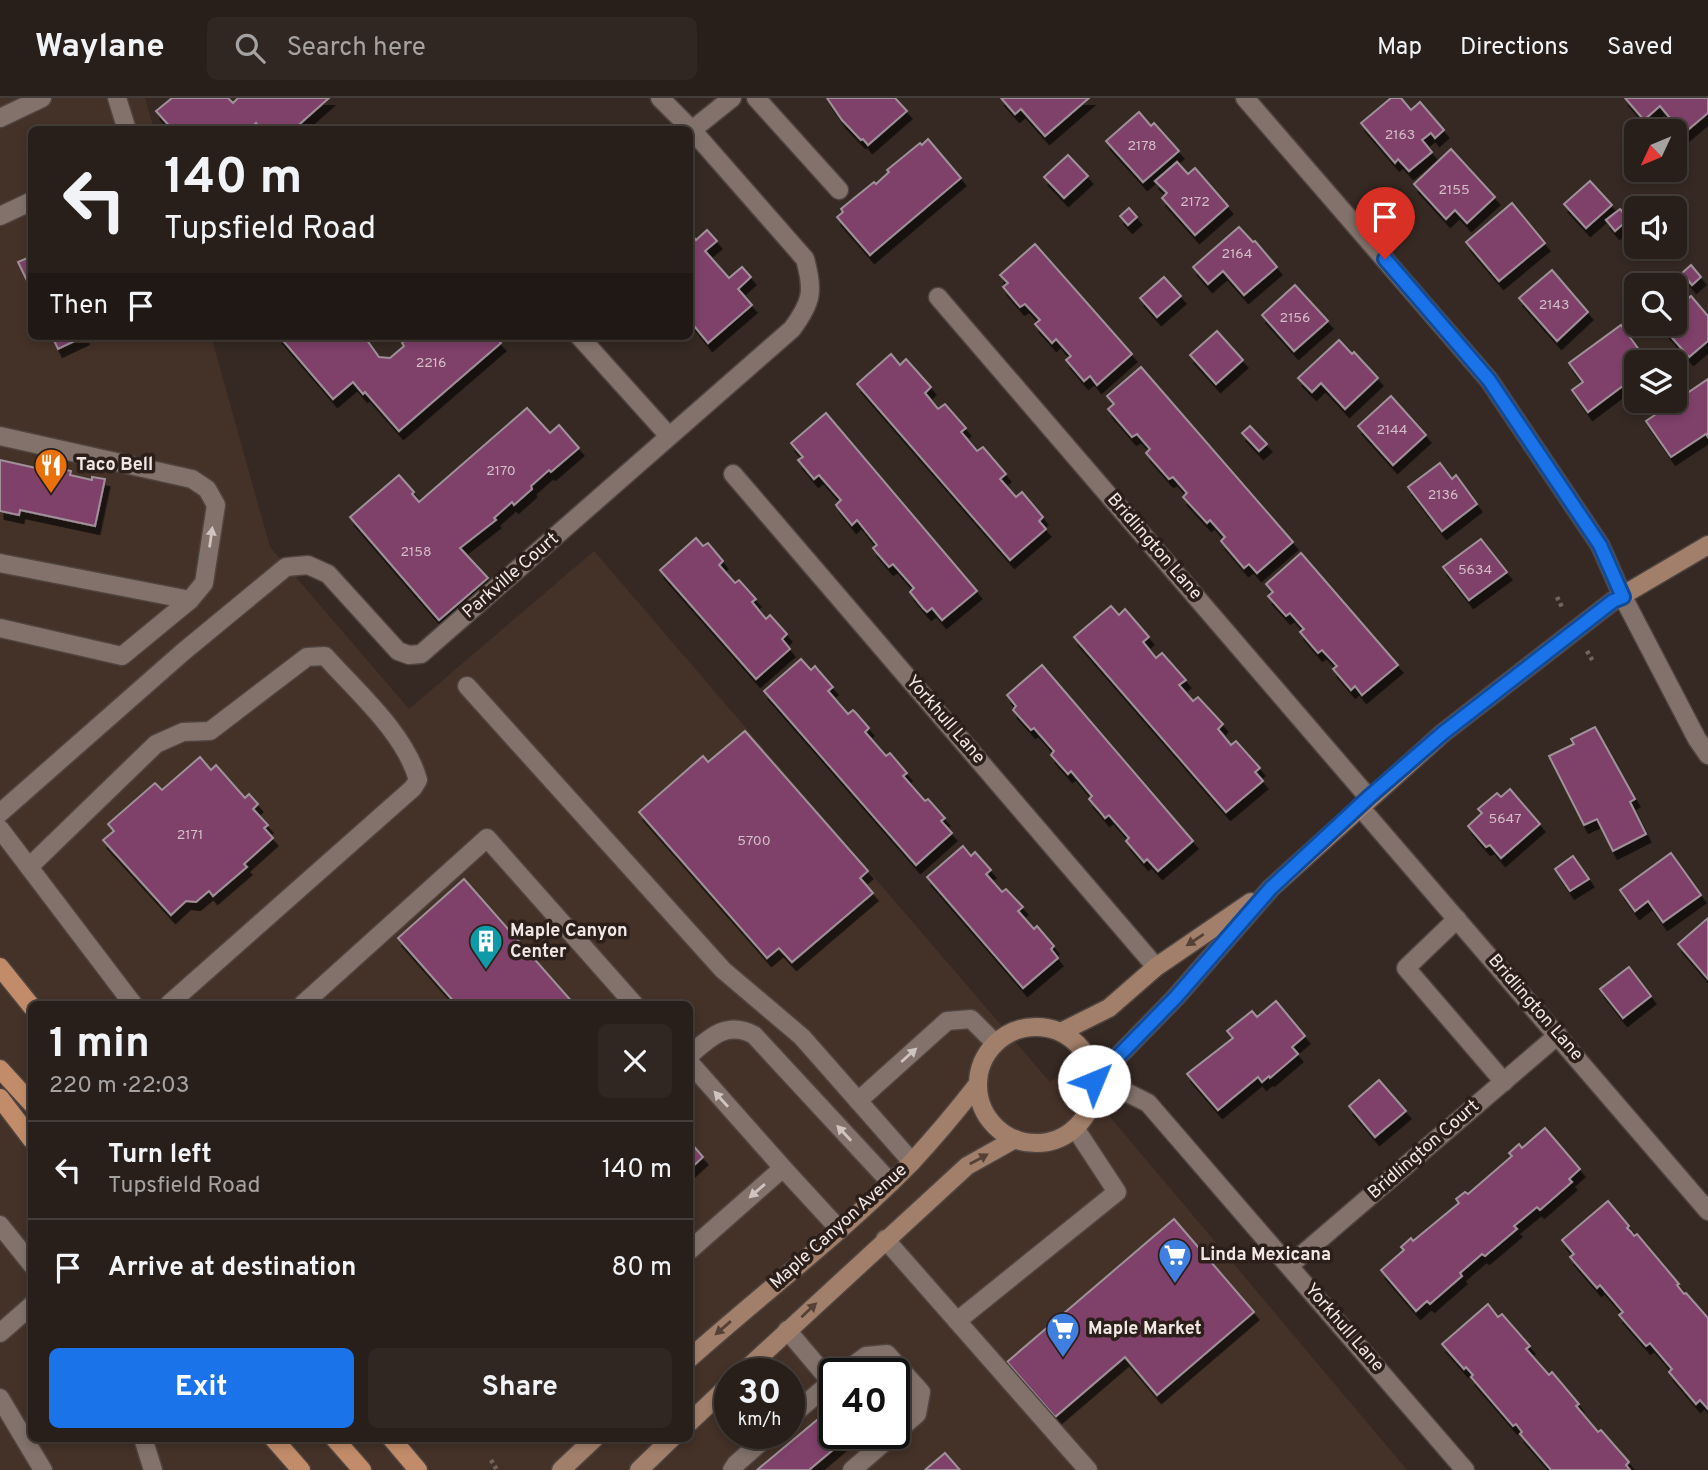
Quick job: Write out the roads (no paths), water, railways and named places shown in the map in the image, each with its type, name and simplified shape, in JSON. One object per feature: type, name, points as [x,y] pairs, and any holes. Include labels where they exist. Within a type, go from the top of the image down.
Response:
[{"type":"main road","points":[[0,967],[28,1002]]},
{"type":"main road","points":[[0,1069],[28,1100]]},
{"type":"main road","points":[[0,1098],[28,1135]]},
{"type":"main road","points":[[276,1442],[301,1470]]},
{"type":"main road","points":[[338,1442],[362,1470]]},
{"type":"main road","points":[[394,1442],[418,1470]]},
{"type":"street","points":[[0,118],[42,98]]},
{"type":"street","points":[[117,98],[126,126]]},
{"type":"street","name":"Parkville Court","points":[[660,98],[688,126]]},
{"type":"street","points":[[693,129],[732,98]]},
{"type":"street","points":[[757,98],[839,190]]},
{"type":"street","points":[[1245,98],[1489,380],[1600,545],[1623,597],[1697,739],[1708,755]]},
{"type":"street","name":"Parkville Court","points":[[0,813],[193,643],[286,567],[308,565],[328,574],[398,651],[409,655],[421,654],[792,329],[808,309],[812,284],[805,259],[693,131]]},
{"type":"street","points":[[0,216],[28,203]]},
{"type":"street","name":"Bridlington Lane","points":[[938,297],[1364,802],[1457,919],[1708,1211]]},
{"type":"street","points":[[583,340],[669,436]]},
{"type":"street","points":[[0,436],[192,479],[207,489],[216,505],[204,583],[190,600],[122,656],[0,628]]},
{"type":"street","name":"Yorkhull Lane","points":[[733,474],[1156,967]]},
{"type":"street","points":[[1094,1086],[1271,888],[1364,802],[1443,733],[1613,601],[1708,545]]},
{"type":"street","points":[[0,563],[190,600]]},
{"type":"street","points":[[29,867],[156,744],[183,732],[210,731],[307,657],[325,656],[391,730],[413,760],[418,780],[413,788],[172,1001]]},
{"type":"street","points":[[467,686],[723,971],[802,1037],[912,1162]]},
{"type":"street","points":[[0,829],[131,1001]]},
{"type":"street","points":[[306,1001],[487,838],[631,1001]]},
{"type":"street","points":[[1060,1032],[1109,1008],[1156,967],[1271,888]]},
{"type":"street","points":[[1457,919],[1406,968],[1504,1082]]},
{"type":"street","points":[[858,1101],[947,1021],[971,1019],[995,1044]]},
{"type":"street","points":[[1026,1027],[1044,1027],[1060,1032],[1074,1041],[1085,1054],[1094,1086],[1091,1104],[1085,1117],[1075,1128],[1062,1137],[1031,1143],[1000,1131],[988,1118],[980,1103],[977,1086],[985,1056],[995,1044],[1009,1033],[1026,1027]]},
{"type":"street","points":[[693,1052],[708,1039],[727,1030],[742,1028],[754,1035],[891,1183]]},
{"type":"street","name":"Bridlington Court","points":[[1290,1265],[1559,1035]]},
{"type":"street","points":[[693,1066],[839,1229]]},
{"type":"street","name":"Maple Canyon Avenue","points":[[693,1355],[757,1299],[789,1275],[891,1183],[977,1086]]},
{"type":"street","name":"Yorkhull Lane","points":[[1094,1086],[1126,1092],[1148,1103],[1465,1470]]},
{"type":"street","points":[[957,1321],[1117,1192],[1075,1128]]},
{"type":"street","points":[[758,1358],[967,1166],[1015,1139]]},
{"type":"street","points":[[693,1247],[783,1168]]},
{"type":"street","points":[[0,1225],[28,1260]]},
{"type":"street","points":[[885,1239],[1088,1470]]},
{"type":"street","points":[[0,1333],[28,1309]]},
{"type":"street","points":[[787,1331],[819,1362]]},
{"type":"street","points":[[863,1358],[887,1354],[891,1358]]},
{"type":"street","points":[[910,1380],[921,1392],[918,1414],[910,1421]]},
{"type":"street","points":[[805,1404],[819,1392]]},
{"type":"street","points":[[0,1398],[43,1470]]},
{"type":"street","points":[[693,1419],[714,1399]]},
{"type":"street","points":[[145,1442],[153,1470]]},
{"type":"street","points":[[561,1470],[589,1442]]},
{"type":"street","points":[[639,1470],[668,1442]]},
{"type":"street","points":[[732,1470],[753,1449]]},
{"type":"street","points":[[852,1470],[877,1449]]},
{"type":"place","name":"Taco Bell","points":[[51,495]]},
{"type":"place","name":"Maple Canyon Center","points":[[486,971]]},
{"type":"place","name":"Linda Mexicana","points":[[1175,1285]]},
{"type":"place","name":"Maple Market","points":[[1063,1359]]}]
